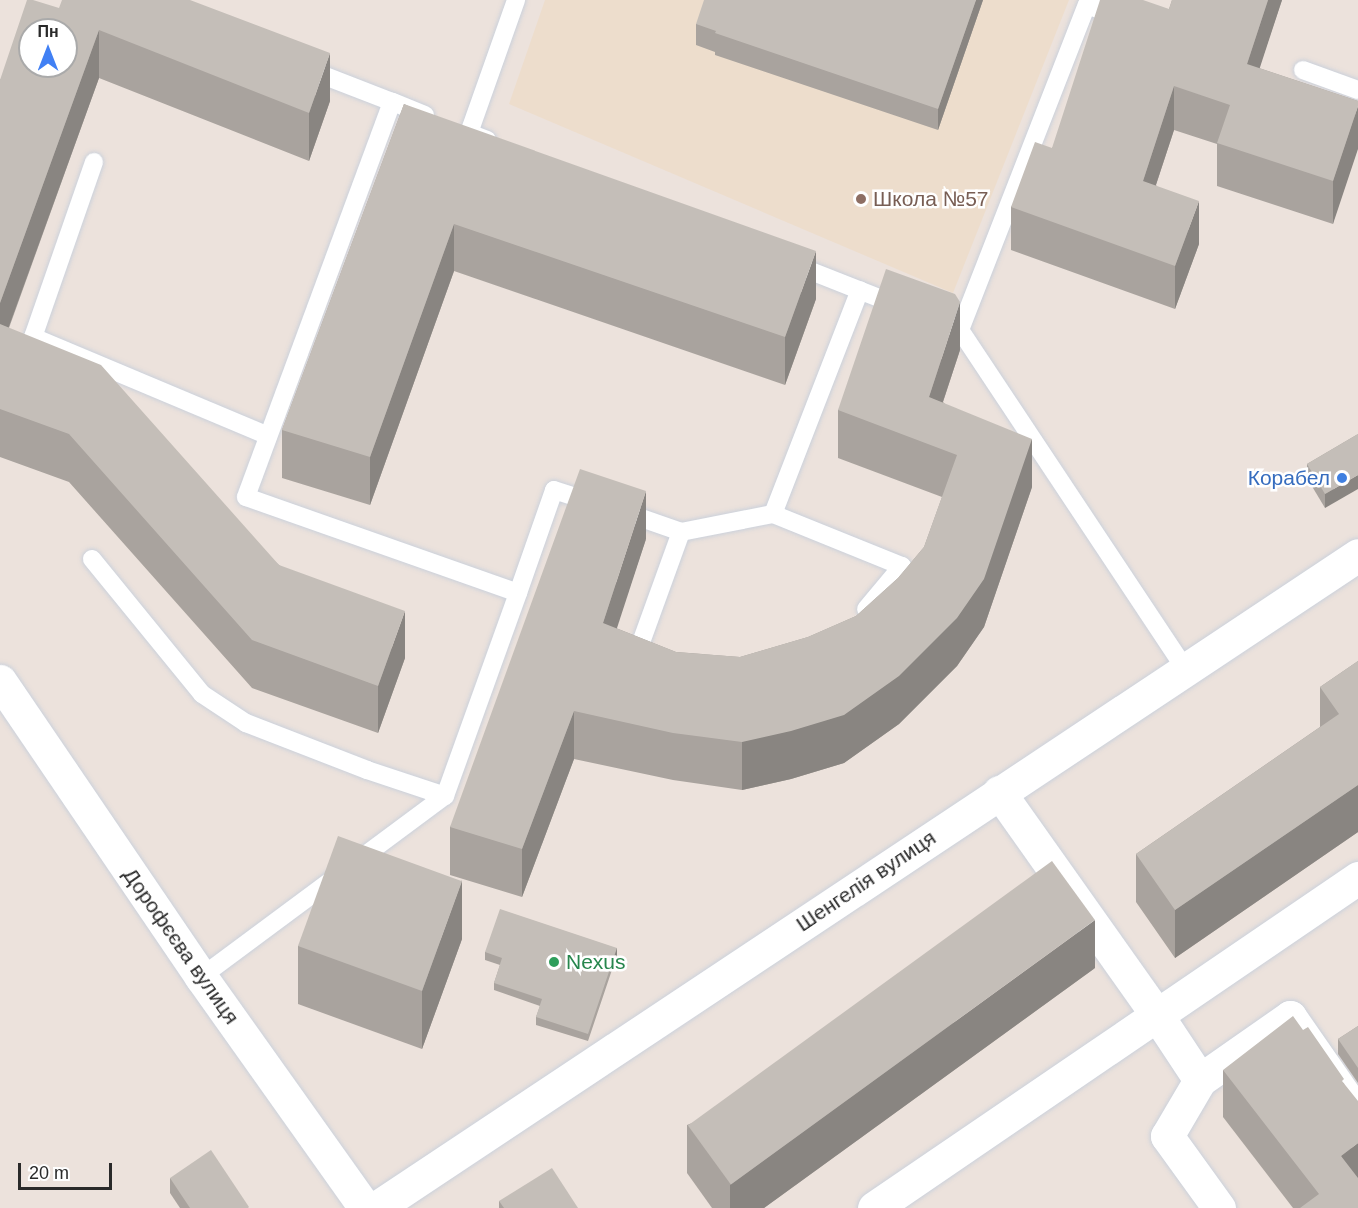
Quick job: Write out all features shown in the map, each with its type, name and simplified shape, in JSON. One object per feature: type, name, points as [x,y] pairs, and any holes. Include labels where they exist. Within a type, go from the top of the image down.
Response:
[{"type":"street","name":"Шенгелія вулиця","points":[[376,1208],[1358,555]]},
{"type":"street","name":"Дорофєєва вулиця","points":[[0,681],[201,977],[365,1208]]},
{"type":"street","points":[[999,792],[1158,1014],[1200,1080]]},
{"type":"street","points":[[874,1208],[1358,878]]},
{"type":"street","points":[[1219,1208],[1167,1136],[1200,1080],[1290,1017],[1358,1115]]},
{"type":"lane","points":[[458,128],[516,0]]},
{"type":"lane","points":[[960,330],[1087,5],[1137,22]]},
{"type":"lane","points":[[295,64],[501,146]]},
{"type":"lane","points":[[1303,70],[1358,90]]},
{"type":"lane","points":[[392,102],[246,497],[518,592]]},
{"type":"lane","points":[[94,162],[33,337],[268,436]]},
{"type":"lane","points":[[773,255],[960,330],[1185,669]]},
{"type":"lane","points":[[773,514],[860,290]]},
{"type":"lane","points":[[201,977],[445,796],[554,490],[681,532],[773,514],[902,566],[877,599],[855,619]]},
{"type":"lane","points":[[654,665],[634,659],[681,532]]},
{"type":"lane","points":[[92,559],[202,694],[246,723],[367,770],[445,796]]},
{"type":"shaded area","name":"Школа №57","points":[[545,0],[1069,0],[953,293],[509,104]]},
{"type":"building","points":[[27,0],[59,8],[62,0],[190,0],[330,53],[309,113],[99,30],[0,303],[0,80],[18,27],[18,78],[78,78],[78,18],[21,18]]},
{"type":"building","points":[[704,0],[976,0],[938,109],[715,33],[716,31],[696,24]]},
{"type":"building","points":[[1100,0],[1143,0],[1169,9],[1172,0],[1268,0],[1247,64],[1358,101],[1333,181],[1217,143],[1230,105],[1174,86],[1143,181],[1199,201],[1175,266],[1011,207],[1035,142],[1052,148]]},
{"type":"building","points":[[404,104],[816,251],[785,337],[454,224],[370,457],[282,430]]},
{"type":"building","points":[[886,269],[955,294],[960,302],[929,397],[1032,439],[984,579],[957,618],[899,676],[844,715],[791,731],[742,742],[673,733],[574,711],[522,849],[450,827],[580,469],[646,491],[603,623],[676,652],[740,657],[808,637],[856,616],[898,578],[924,547],[957,455],[838,410]]},
{"type":"building","points":[[0,324],[101,365],[279,565],[405,611],[378,686],[252,640],[69,434],[0,409]]},
{"type":"building","points":[[1358,434],[1358,475],[1325,494],[1307,464]]},
{"type":"building","points":[[1358,661],[1358,785],[1175,910],[1136,854],[1339,714],[1320,687]]},
{"type":"building","points":[[338,836],[462,881],[422,991],[298,946]]},
{"type":"building","points":[[1052,861],[1095,920],[731,1185],[688,1126]]},
{"type":"building","points":[[500,909],[617,948],[588,1034],[536,1017],[542,999],[494,983],[502,958],[485,952]]},
{"type":"building","points":[[1293,1016],[1303,1030],[1308,1027],[1344,1079],[1342,1081],[1358,1101],[1358,1143],[1341,1156],[1358,1178],[1358,1208],[1300,1208],[1319,1194],[1223,1070]]},
{"type":"building","points":[[1358,1026],[1358,1068],[1338,1039]]},
{"type":"building","points":[[211,1150],[249,1207],[190,1208],[170,1178]]},
{"type":"building","points":[[552,1168],[578,1208],[504,1208],[499,1201]]},
{"type":"place","name":"Школа №57","points":[[861,199]]},
{"type":"place","name":"Корабел","points":[[1342,478]]},
{"type":"place","name":"Nexus","points":[[554,962]]}]
